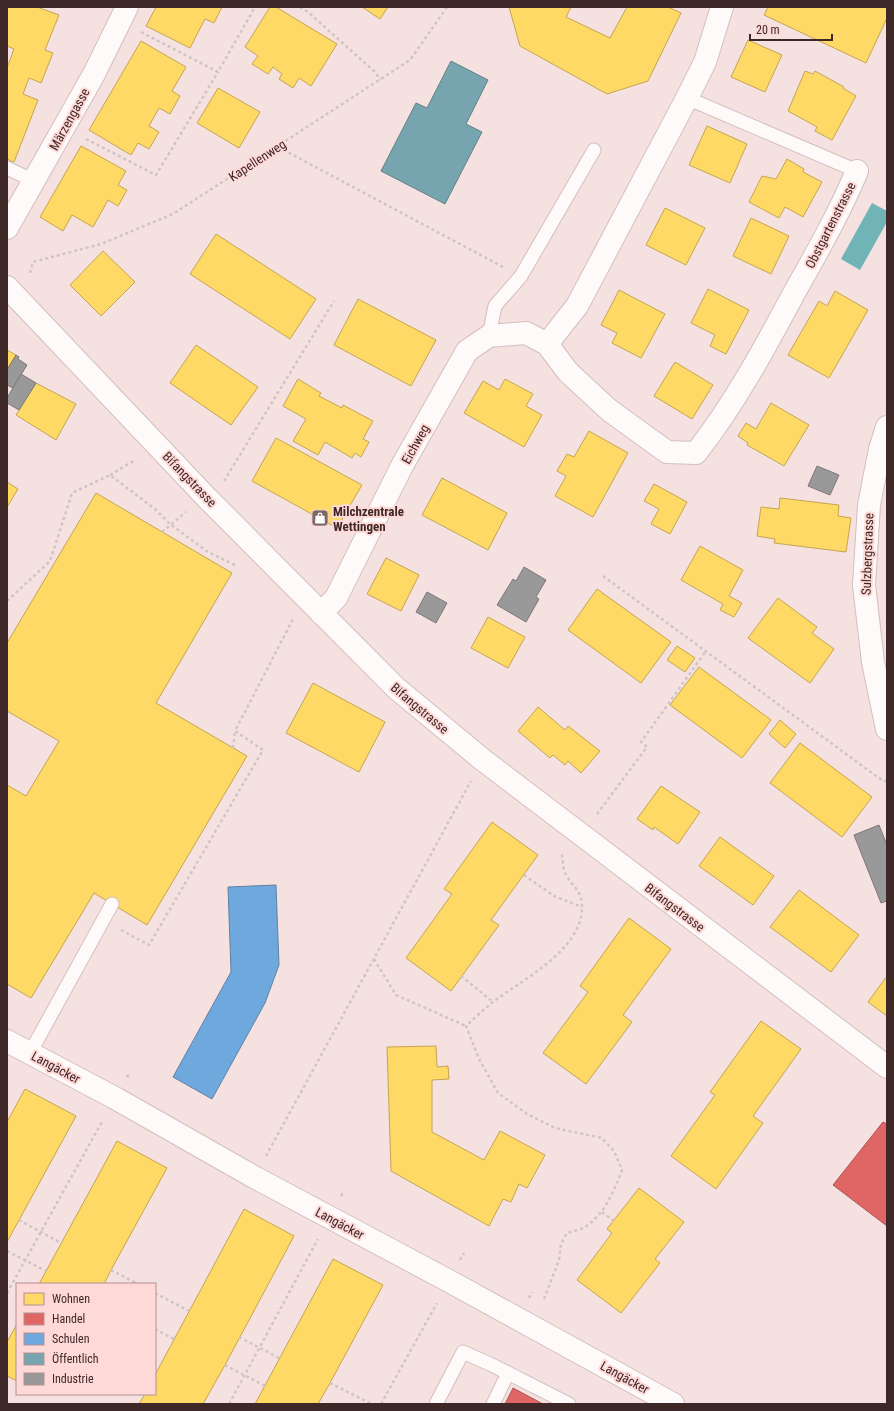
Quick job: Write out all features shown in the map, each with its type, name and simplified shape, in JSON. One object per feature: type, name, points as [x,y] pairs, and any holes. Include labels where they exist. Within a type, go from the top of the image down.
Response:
[{"type":"street","points":[[548,344],[578,306],[687,98],[705,62],[722,7]]},
{"type":"street","name":"Märzengasse","points":[[7,228],[94,74],[123,15]]},
{"type":"street","name":"Obstgartenstrasse","points":[[548,344],[568,372],[609,410],[667,452],[696,453],[715,429],[782,316],[838,212],[857,171]]},
{"type":"street","name":"Bifangstrasse","points":[[7,287],[207,498],[396,688],[482,760],[887,1067]]},
{"type":"street","name":"Eichweg","points":[[321,613],[336,598],[403,464],[467,351],[489,336],[526,333],[548,344]]},
{"type":"street","name":"Sulzbergstrasse","points":[[887,427],[880,449],[869,505],[864,586],[873,662],[887,729]]},
{"type":"street","name":"Langäcker","points":[[7,1041],[115,1098],[254,1177],[449,1281],[673,1404]]},
{"type":"lane","name":"Obstgartenstrasse","points":[[687,98],[857,171]]},
{"type":"lane","points":[[489,336],[495,306],[521,276],[594,150]]},
{"type":"lane","points":[[7,168],[34,182]]},
{"type":"lane","points":[[30,1053],[112,904]]},
{"type":"lane","points":[[436,1404],[463,1352],[569,1404]]},
{"type":"lane","points":[[492,1404],[508,1373]]},
{"type":"path","points":[[64,128],[156,175],[255,7]]},
{"type":"path","points":[[300,7],[308,12],[376,73],[380,80]]},
{"type":"path","name":"Kapellenweg","points":[[33,262],[101,244],[173,214],[410,60],[447,7]]},
{"type":"path","points":[[123,15],[142,33],[218,72]]},
{"type":"path","points":[[277,146],[521,276]]},
{"type":"path","points":[[207,498],[222,484],[334,301]]},
{"type":"path","points":[[7,601],[50,561],[72,493],[110,475],[137,458]]},
{"type":"path","points":[[110,475],[155,509],[170,524],[208,552],[242,569]]},
{"type":"path","points":[[162,532],[185,512]]},
{"type":"path","points":[[602,576],[883,781],[887,781]]},
{"type":"path","points":[[233,748],[234,731],[296,613]]},
{"type":"path","points":[[466,1026],[493,1002],[522,983],[551,961],[571,939],[581,922],[582,907],[580,896],[575,886],[566,875],[562,854],[647,747],[640,742],[706,651]]},
{"type":"path","points":[[103,921],[149,945],[263,750],[234,731]]},
{"type":"path","points":[[254,1177],[482,760]]},
{"type":"path","points":[[524,875],[554,896],[582,907]]},
{"type":"path","points":[[374,959],[396,994],[466,1026],[479,1059],[498,1093],[527,1114],[555,1128],[602,1138],[614,1151],[622,1170],[615,1190],[602,1212],[585,1227],[567,1233],[561,1244],[559,1260],[544,1299]]},
{"type":"path","points":[[462,976],[493,1002]]},
{"type":"path","points":[[7,1293],[130,1072]]},
{"type":"path","points":[[229,1404],[344,1191]]},
{"type":"path","points":[[602,1212],[614,1221]]},
{"type":"path","points":[[19,1220],[61,1243]]},
{"type":"path","points":[[7,1251],[46,1271]]},
{"type":"path","points":[[381,1404],[464,1253]]},
{"type":"path","points":[[111,1270],[136,1283]]},
{"type":"path","points":[[156,1294],[189,1311]]},
{"type":"path","points":[[156,1330],[174,1339]]},
{"type":"path","points":[[240,1337],[279,1358]]},
{"type":"path","points":[[225,1365],[264,1386]]},
{"type":"path","points":[[330,1383],[372,1404]]},
{"type":"water","points":[[872,203],[887,211],[887,222],[860,270],[841,259]]},
{"type":"building: Wohnen","points":[[7,7],[37,7],[59,15],[45,50],[53,53],[41,83],[29,78],[23,94],[38,100],[14,162],[7,159],[7,68],[14,49],[7,46]]},
{"type":"building: Wohnen","points":[[156,7],[222,7],[214,23],[205,19],[190,48],[146,26]]},
{"type":"building: Wohnen","points":[[270,7],[276,7],[337,44],[311,86],[299,78],[293,88],[279,79],[282,74],[273,67],[268,74],[252,64],[258,56],[245,47]]},
{"type":"building: Wohnen","points":[[362,7],[388,7],[380,19]]},
{"type":"building: Wohnen","points":[[509,7],[571,7],[566,17],[610,38],[627,7],[668,7],[681,13],[648,81],[607,94],[520,46]]},
{"type":"building: Wohnen","points":[[768,7],[887,7],[887,18],[866,63],[764,15]]},
{"type":"building: Wohnen","points":[[748,40],[782,55],[765,92],[731,77]]},
{"type":"building: Wohnen","points":[[141,41],[186,67],[172,91],[180,96],[170,114],[159,108],[149,126],[159,132],[149,149],[138,143],[131,155],[89,130]]},
{"type":"building: Wohnen","points":[[805,71],[813,74],[815,71],[844,87],[843,88],[856,96],[832,140],[815,131],[817,127],[788,111]]},
{"type":"building: Wohnen","points":[[218,88],[260,112],[239,148],[197,123]]},
{"type":"building: Wohnen","points":[[707,126],[747,144],[730,183],[689,165]]},
{"type":"building: Wohnen","points":[[81,146],[126,171],[118,185],[127,190],[118,206],[108,200],[93,227],[72,215],[63,231],[40,217]]},
{"type":"building: Wohnen","points":[[787,159],[804,169],[803,172],[822,182],[803,217],[785,207],[779,218],[749,202],[762,176],[776,179]]},
{"type":"building: Wohnen","points":[[665,208],[705,228],[686,265],[646,245]]},
{"type":"building: Wohnen","points":[[751,218],[789,236],[771,274],[733,256]]},
{"type":"building: Wohnen","points":[[216,234],[316,299],[290,339],[190,274]]},
{"type":"building: Wohnen","points":[[103,251],[135,282],[101,316],[70,285]]},
{"type":"building: Wohnen","points":[[708,289],[749,310],[726,354],[710,346],[715,335],[691,323]]},
{"type":"building: Wohnen","points":[[619,290],[665,314],[641,358],[612,343],[617,333],[601,325]]},
{"type":"building: Wohnen","points":[[835,291],[868,310],[829,378],[788,355],[819,301],[827,306]]},
{"type":"building: Wohnen","points":[[358,299],[436,340],[411,386],[334,345]]},
{"type":"building: Wohnen","points":[[196,345],[258,387],[231,425],[170,383]]},
{"type":"building: Wohnen","points":[[7,350],[16,355],[7,370]]},
{"type":"building: Wohnen","points":[[675,362],[713,385],[692,419],[654,396]]},
{"type":"building: Wohnen","points":[[298,379],[321,393],[319,396],[342,408],[343,405],[373,421],[363,439],[369,442],[361,457],[355,453],[352,458],[325,442],[318,455],[293,441],[306,419],[283,406]]},
{"type":"building: Wohnen","points":[[505,379],[533,394],[526,406],[542,415],[524,447],[464,413],[483,381],[499,390]]},
{"type":"building: Wohnen","points":[[36,383],[76,404],[56,440],[16,415]]},
{"type":"building: Wohnen","points":[[771,403],[809,425],[784,466],[747,445],[748,443],[738,436],[746,423],[756,429]]},
{"type":"building: Wohnen","points":[[589,431],[628,453],[593,517],[555,496],[566,476],[557,471],[567,454],[574,457]]},
{"type":"building: Wohnen","points":[[276,438],[362,485],[337,528],[252,481]]},
{"type":"building: Wohnen","points":[[442,478],[507,513],[488,550],[422,515]]},
{"type":"building: Wohnen","points":[[7,482],[18,489],[7,507]]},
{"type":"building: Wohnen","points":[[654,484],[687,502],[670,534],[651,524],[659,509],[644,501]]},
{"type":"building: Wohnen","points":[[96,493],[232,573],[156,703],[247,756],[147,925],[94,893],[31,998],[7,984],[7,785],[26,796],[59,741],[7,711],[7,643]]},
{"type":"building: Wohnen","points":[[780,498],[839,505],[838,516],[851,518],[846,552],[774,543],[775,539],[757,536],[761,507],[779,509]]},
{"type":"building: Wohnen","points":[[700,546],[743,570],[729,596],[742,603],[734,617],[720,610],[723,604],[681,580]]},
{"type":"building: Wohnen","points":[[386,558],[419,575],[401,611],[367,594]]},
{"type":"building: Wohnen","points":[[597,589],[671,642],[641,683],[568,630]]},
{"type":"building: Wohnen","points":[[778,598],[817,627],[812,633],[834,649],[810,683],[748,638]]},
{"type":"building: Wohnen","points":[[488,617],[525,637],[508,668],[471,648]]},
{"type":"building: Wohnen","points":[[677,646],[695,658],[685,672],[667,660]]},
{"type":"building: Wohnen","points":[[699,667],[771,720],[742,758],[670,705]]},
{"type":"building: Wohnen","points":[[313,683],[385,722],[359,772],[286,733]]},
{"type":"building: Wohnen","points":[[538,707],[565,730],[568,726],[600,751],[581,773],[568,761],[565,765],[553,755],[550,758],[518,731]]},
{"type":"building: Wohnen","points":[[780,720],[796,734],[785,748],[769,734]]},
{"type":"building: Wohnen","points":[[800,743],[872,797],[842,837],[770,783]]},
{"type":"building: Wohnen","points":[[661,786],[700,812],[678,844],[654,827],[653,830],[637,819]]},
{"type":"building: Wohnen","points":[[492,822],[538,855],[491,920],[499,925],[451,991],[406,958],[452,894],[444,889]]},
{"type":"building: Wohnen","points":[[720,837],[774,876],[753,905],[699,866]]},
{"type":"building: Wohnen","points":[[799,890],[859,935],[831,972],[770,927]]},
{"type":"building: Wohnen","points":[[629,918],[671,949],[623,1015],[632,1022],[586,1084],[543,1053],[588,992],[580,986]]},
{"type":"building: Wohnen","points":[[887,976],[887,1016],[868,1002]]},
{"type":"building: Wohnen","points":[[761,1021],[801,1049],[753,1116],[763,1123],[716,1189],[671,1156],[715,1095],[710,1092]]},
{"type":"building: Wohnen","points":[[436,1046],[437,1067],[448,1066],[449,1079],[432,1080],[432,1132],[484,1160],[500,1131],[545,1155],[527,1188],[519,1184],[511,1202],[503,1199],[489,1226],[391,1171],[387,1047]]},
{"type":"building: Wohnen","points":[[25,1089],[76,1116],[7,1242],[7,1122]]},
{"type":"building: Wohnen","points":[[117,1141],[167,1168],[104,1283],[40,1283]]},
{"type":"building: Wohnen","points":[[639,1188],[684,1222],[655,1259],[660,1263],[621,1313],[577,1280],[612,1233],[607,1229]]},
{"type":"building: Wohnen","points":[[244,1209],[294,1236],[203,1404],[139,1404],[144,1395],[156,1395],[156,1373]]},
{"type":"building: Wohnen","points":[[333,1259],[383,1285],[318,1404],[255,1404]]},
{"type":"building: Wohnen","points":[[16,1326],[16,1380],[7,1376],[7,1342]]},
{"type":"building: Handel","points":[[883,1122],[887,1124],[887,1226],[833,1185]]},
{"type":"building: Handel","points":[[513,1388],[543,1404],[505,1404]]},
{"type":"building: Schulen","points":[[276,885],[279,965],[265,1003],[212,1099],[173,1077],[231,972],[228,887]]},
{"type":"building: Öffentlich","points":[[451,61],[488,80],[466,124],[482,132],[445,204],[381,171],[416,103],[427,108]]},
{"type":"building: Industrie","points":[[16,355],[19,357],[18,359],[27,365],[13,388],[7,385],[7,370]]},
{"type":"building: Industrie","points":[[21,374],[36,383],[19,410],[7,403],[7,398]]},
{"type":"building: Industrie","points":[[817,466],[839,475],[830,495],[808,486]]},
{"type":"building: Industrie","points":[[524,567],[546,580],[536,597],[539,599],[526,622],[497,605],[513,579],[516,581]]},
{"type":"building: Industrie","points":[[427,592],[447,603],[436,623],[416,612]]},
{"type":"building: Industrie","points":[[879,825],[887,845],[887,901],[881,903],[854,835]]},
{"type":"place","name":"Milchzentrale Wettingen","points":[[320,518]]}]
